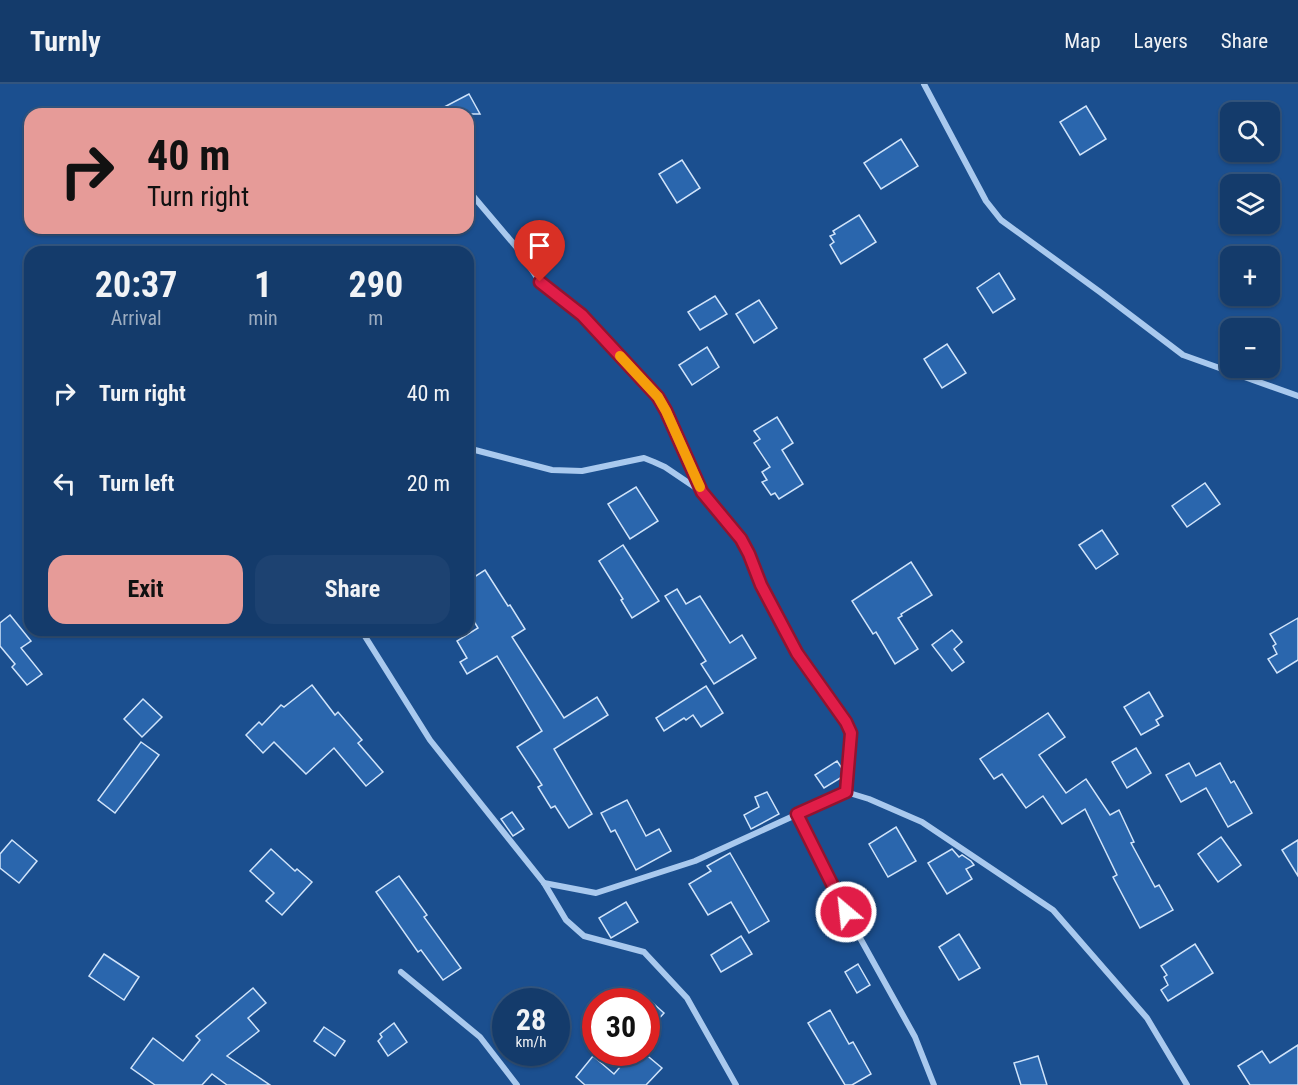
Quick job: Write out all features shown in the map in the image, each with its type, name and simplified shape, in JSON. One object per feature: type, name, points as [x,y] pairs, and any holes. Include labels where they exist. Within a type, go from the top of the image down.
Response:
[{"type":"street","points":[[924,84],[987,201],[1001,220],[1183,355],[1298,396]]},
{"type":"street","points":[[474,197],[518,249],[540,282],[582,315],[658,397],[702,492],[741,539],[761,585],[797,653],[846,722],[851,733],[846,792]]},
{"type":"street","points":[[474,450],[552,470],[582,471],[644,458],[665,467],[702,492]]},
{"type":"street","points":[[365,636],[430,740],[544,883],[566,920],[584,936],[644,952],[687,998],[736,1085]]},
{"type":"street","points":[[544,883],[596,893],[696,861],[846,792],[869,799],[922,822],[1053,910],[1147,1018],[1187,1085]]},
{"type":"street","points":[[797,814],[834,891],[915,1037],[934,1085]]},
{"type":"street","points":[[401,972],[480,1037],[517,1085]]},
{"type":"building","points":[[469,94],[480,114],[474,114],[474,108],[442,108]]},
{"type":"building","points":[[1086,106],[1106,139],[1080,155],[1060,122]]},
{"type":"building","points":[[901,139],[918,166],[881,189],[864,163]]},
{"type":"building","points":[[682,160],[700,188],[677,203],[659,174]]},
{"type":"building","points":[[859,215],[876,242],[841,264],[830,245],[834,242],[830,236],[835,234],[833,231]]},
{"type":"building","points":[[999,273],[1015,299],[993,313],[977,288]]},
{"type":"building","points":[[715,296],[727,314],[700,330],[688,312]]},
{"type":"building","points":[[759,300],[777,328],[754,343],[736,314]]},
{"type":"building","points":[[947,344],[966,373],[942,388],[924,359]]},
{"type":"building","points":[[707,347],[719,367],[692,385],[679,365]]},
{"type":"building","points":[[777,417],[793,443],[782,450],[803,484],[779,499],[775,493],[771,495],[762,482],[767,480],[762,472],[770,467],[754,443],[760,439],[754,431]]},
{"type":"building","points":[[1205,483],[1220,504],[1187,527],[1172,506]]},
{"type":"building","points":[[636,487],[658,521],[630,539],[608,504]]},
{"type":"building","points":[[1102,530],[1118,554],[1096,569],[1079,545]]},
{"type":"building","points":[[623,545],[659,601],[632,618],[599,561]]},
{"type":"building","points":[[911,562],[932,595],[898,618],[918,649],[895,664],[876,632],[873,634],[852,601]]},
{"type":"building","points":[[485,570],[508,606],[510,605],[525,629],[512,637],[564,718],[597,697],[608,715],[554,749],[592,814],[569,828],[555,806],[551,808],[538,787],[542,785],[517,747],[542,731],[497,656],[467,674],[460,662],[467,658],[457,641],[465,636],[474,636],[474,630],[478,628],[474,621],[474,577]]},
{"type":"building","points":[[677,589],[686,604],[700,596],[730,643],[742,635],[756,658],[714,684],[701,664],[706,661],[665,596]]},
{"type":"building","points":[[10,615],[24,632],[24,636],[31,641],[21,648],[42,674],[27,685],[12,667],[15,664],[0,646],[0,623]]},
{"type":"building","points":[[1298,618],[1298,660],[1277,673],[1268,659],[1277,654],[1273,646],[1276,644],[1270,634]]},
{"type":"building","points":[[952,630],[962,642],[954,649],[964,662],[952,671],[932,645]]},
{"type":"building","points":[[312,685],[335,715],[338,712],[362,740],[358,743],[383,772],[366,786],[334,748],[306,774],[274,742],[263,753],[246,735],[259,722],[262,725],[281,705],[284,707]]},
{"type":"building","points":[[706,686],[723,713],[701,727],[693,715],[664,731],[656,718]]},
{"type":"building","points":[[1149,692],[1163,716],[1156,720],[1159,725],[1141,735],[1124,707]]},
{"type":"building","points":[[143,699],[162,717],[142,737],[124,719]]},
{"type":"building","points":[[1048,713],[1065,737],[1039,755],[1066,793],[1086,779],[1110,815],[1119,810],[1134,842],[1131,843],[1155,887],[1159,885],[1173,910],[1140,928],[1113,877],[1117,875],[1085,809],[1062,824],[1043,796],[1026,808],[1002,774],[994,779],[980,759]]},
{"type":"building","points":[[141,742],[159,755],[115,813],[98,800]]},
{"type":"building","points":[[1136,748],[1151,773],[1127,788],[1112,762]]},
{"type":"building","points":[[837,761],[843,770],[842,777],[824,788],[815,775]]},
{"type":"building","points":[[1189,763],[1196,776],[1220,763],[1231,783],[1234,781],[1252,813],[1228,827],[1206,788],[1181,802],[1166,775]]},
{"type":"building","points":[[767,792],[779,814],[751,829],[744,815],[759,807],[755,797]]},
{"type":"building","points":[[627,800],[646,836],[659,829],[671,851],[636,870],[615,830],[611,832],[601,813]]},
{"type":"building","points":[[512,812],[524,829],[513,836],[501,819]]},
{"type":"building","points":[[896,827],[916,861],[888,877],[869,844]]},
{"type":"building","points":[[1221,837],[1241,865],[1218,882],[1198,854]]},
{"type":"building","points":[[12,840],[37,861],[19,883],[0,868],[0,854]]},
{"type":"building","points":[[1298,840],[1298,876],[1282,850]]},
{"type":"building","points":[[271,849],[295,871],[297,869],[312,882],[282,915],[266,901],[274,893],[250,871]]},
{"type":"building","points":[[952,849],[959,857],[962,855],[974,865],[966,869],[972,879],[947,894],[928,863]]},
{"type":"building","points":[[730,853],[769,921],[749,933],[731,902],[708,915],[689,884],[711,871],[707,866]]},
{"type":"building","points":[[399,876],[427,915],[424,917],[461,968],[443,980],[421,950],[418,952],[376,892]]},
{"type":"building","points":[[626,902],[638,922],[611,938],[599,918]]},
{"type":"building","points":[[959,934],[980,968],[959,980],[939,947]]},
{"type":"building","points":[[741,936],[752,954],[721,972],[711,955]]},
{"type":"building","points":[[1195,944],[1213,973],[1168,1001],[1161,990],[1168,985],[1164,977],[1167,975],[1161,966]]},
{"type":"building","points":[[104,954],[139,977],[124,1000],[89,976]]},
{"type":"building","points":[[858,964],[870,985],[857,993],[845,972]]},
{"type":"building","points":[[253,988],[266,1003],[248,1018],[259,1031],[227,1056],[270,1085],[227,1085],[212,1074],[202,1085],[155,1085],[131,1068],[153,1038],[183,1061],[200,1040],[196,1036]]},
{"type":"building","points":[[830,1010],[849,1044],[853,1042],[871,1074],[852,1085],[845,1085],[808,1023]]},
{"type":"building","points":[[394,1023],[407,1042],[388,1056],[378,1041],[382,1037],[380,1034]]},
{"type":"building","points":[[324,1027],[345,1041],[335,1056],[314,1041]]},
{"type":"building","points":[[1298,1045],[1298,1085],[1250,1085],[1238,1066],[1262,1051],[1270,1063]]},
{"type":"building","points":[[1038,1056],[1047,1085],[1021,1085],[1014,1063]]},
{"type":"building","points":[[585,1066],[605,1066],[614,1074],[621,1066],[660,1066],[662,1068],[646,1085],[585,1085],[576,1077]]},
{"type":"slow traffic","points":[[620,356],[658,397],[700,487]]},
{"type":"route","points":[[540,282],[582,315],[658,397],[702,492],[741,539],[761,585],[797,653],[846,722],[851,733],[846,792],[797,814],[846,912]]}]
